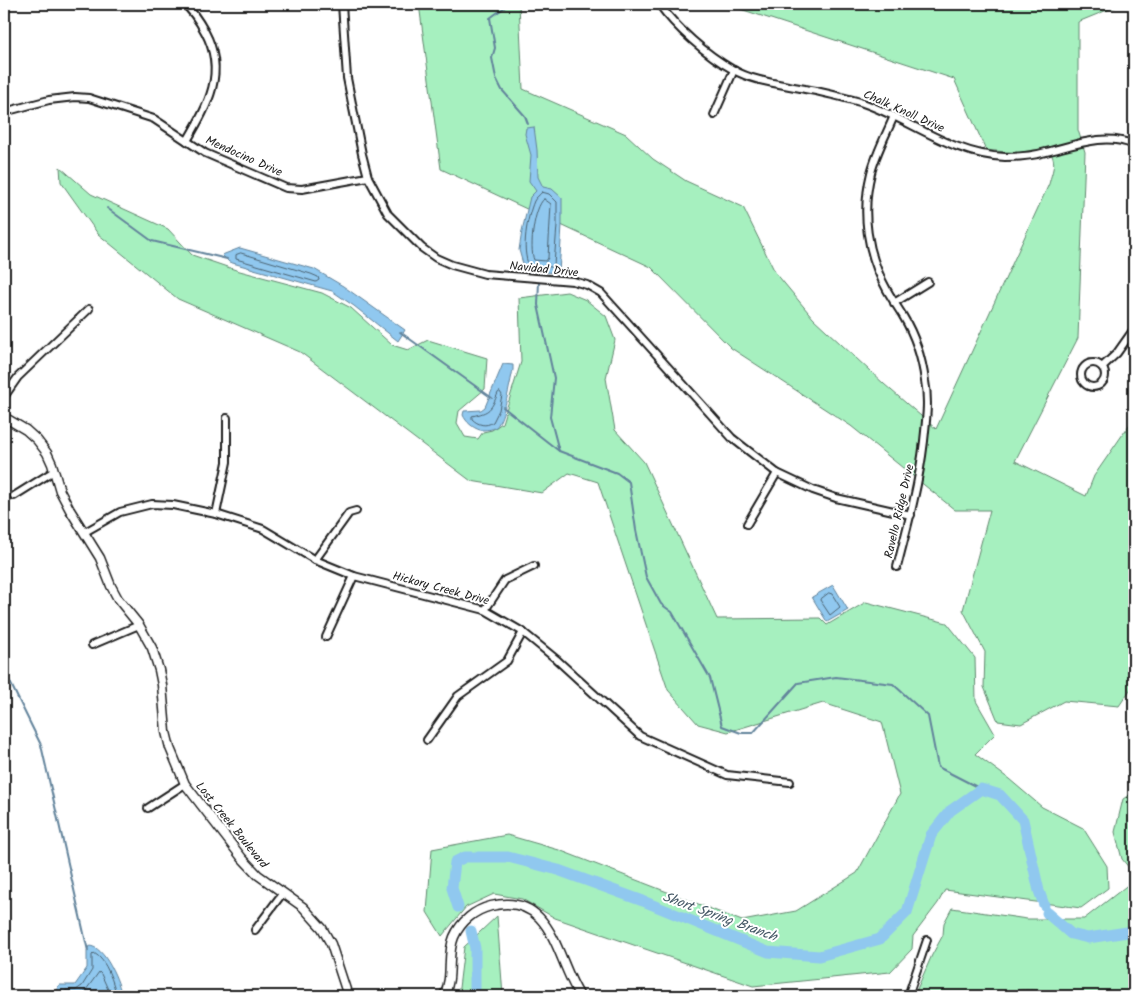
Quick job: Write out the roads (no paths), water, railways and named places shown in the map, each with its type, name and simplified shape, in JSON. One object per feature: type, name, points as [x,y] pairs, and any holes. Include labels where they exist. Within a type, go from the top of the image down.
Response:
[{"type":"street","points":[[184,4],[195,15],[210,42],[215,69],[211,96],[187,141]]},
{"type":"street","name":"Navidad Drive","points":[[342,4],[346,78],[368,177],[388,214],[400,229],[436,258],[452,265],[485,274],[573,281],[601,293],[732,438],[777,473],[813,490],[836,498],[911,515]]},
{"type":"street","name":"Chalk Knoll Drive","points":[[660,4],[687,35],[720,62],[734,70],[758,80],[853,100],[894,116],[962,149],[990,155],[1025,156],[1094,140],[1121,140],[1134,145]]},
{"type":"street","points":[[714,115],[734,70]]},
{"type":"street","name":"Mendocino Drive","points":[[4,112],[49,100],[75,97],[89,98],[154,119],[205,153],[286,188],[302,189],[368,177]]},
{"type":"street","name":"Ravello Ridge Drive","points":[[894,116],[871,173],[866,218],[870,249],[875,265],[894,303],[904,317],[916,344],[923,369],[927,415],[920,477],[898,567]]},
{"type":"street","points":[[894,303],[928,282]]},
{"type":"street","points":[[4,397],[18,377],[89,309]]},
{"type":"street","points":[[1102,367],[1134,329]]},
{"type":"street","name":"Lost Creek Boulevard","points":[[4,417],[26,430],[37,440],[46,453],[60,491],[100,558],[118,599],[139,625],[152,648],[162,685],[166,732],[170,748],[185,784],[242,858],[258,875],[282,894],[303,907],[322,928],[331,944],[348,996]]},
{"type":"street","points":[[216,514],[227,462],[227,418]]},
{"type":"street","points":[[14,496],[54,471]]},
{"type":"street","points":[[747,524],[777,473]]},
{"type":"street","name":"Hickory Creek Drive","points":[[85,532],[120,512],[152,504],[173,504],[216,514],[263,529],[315,560],[354,576],[486,610],[523,632],[556,658],[640,736],[727,775],[790,782]]},
{"type":"street","points":[[315,560],[349,513],[356,511]]},
{"type":"street","points":[[486,610],[505,580],[534,566]]},
{"type":"street","points":[[326,637],[354,576]]},
{"type":"street","points":[[92,646],[139,625]]},
{"type":"street","points":[[426,740],[458,696],[507,661],[523,632]]},
{"type":"street","points":[[148,808],[185,784]]},
{"type":"street","points":[[255,930],[282,894]]},
{"type":"street","points":[[444,996],[451,976],[451,948],[460,927],[482,908],[503,904],[525,908],[546,923],[552,933],[571,983],[580,996]]},
{"type":"street","points":[[908,996],[927,940]]},
{"type":"water","points":[[534,127],[538,177],[543,187],[552,189],[562,198],[559,273],[525,271],[519,250],[530,197],[536,191],[529,181],[531,155],[525,134],[526,128]]},
{"type":"water","points":[[240,248],[314,269],[343,286],[405,330],[398,341],[332,291],[229,262],[222,255]]},
{"type":"water","points":[[503,364],[513,365],[513,370],[502,417],[494,428],[486,430],[477,429],[466,420],[463,415],[464,411],[481,410],[485,407]]},
{"type":"water","points":[[833,585],[848,610],[827,622],[812,597]]},
{"type":"water","points":[[89,946],[95,948],[106,958],[118,982],[122,996],[61,996],[57,989],[59,985],[75,985],[87,968],[87,951]]},
{"type":"waterway","points":[[509,4],[490,18],[495,48],[492,58],[496,78],[502,90],[525,116],[528,124]]},
{"type":"waterway","points":[[107,208],[152,241],[227,259]]},
{"type":"waterway","points":[[539,281],[538,305],[554,378],[550,417],[559,451]]},
{"type":"waterway","points":[[400,332],[492,398]]},
{"type":"waterway","points":[[503,407],[559,451],[617,473],[629,482],[636,530],[646,577],[661,604],[672,612],[710,678],[722,726],[741,733],[753,733],[798,683],[836,677],[893,684],[928,716],[938,767],[981,789]]},
{"type":"waterway","points":[[4,670],[41,745],[88,951]]},
{"type":"waterway","name":"Short Spring Branch","points":[[458,907],[452,888],[455,862],[465,857],[508,857],[558,870],[643,901],[768,952],[819,956],[880,939],[907,912],[931,835],[950,811],[981,789],[1000,795],[1023,820],[1044,905]]},
{"type":"waterway","name":"Short Spring Branch","points":[[1047,913],[1071,934],[1088,938],[1134,931]]},
{"type":"waterway","name":"Short Spring Branch","points":[[471,931],[475,948],[475,996]]}]
